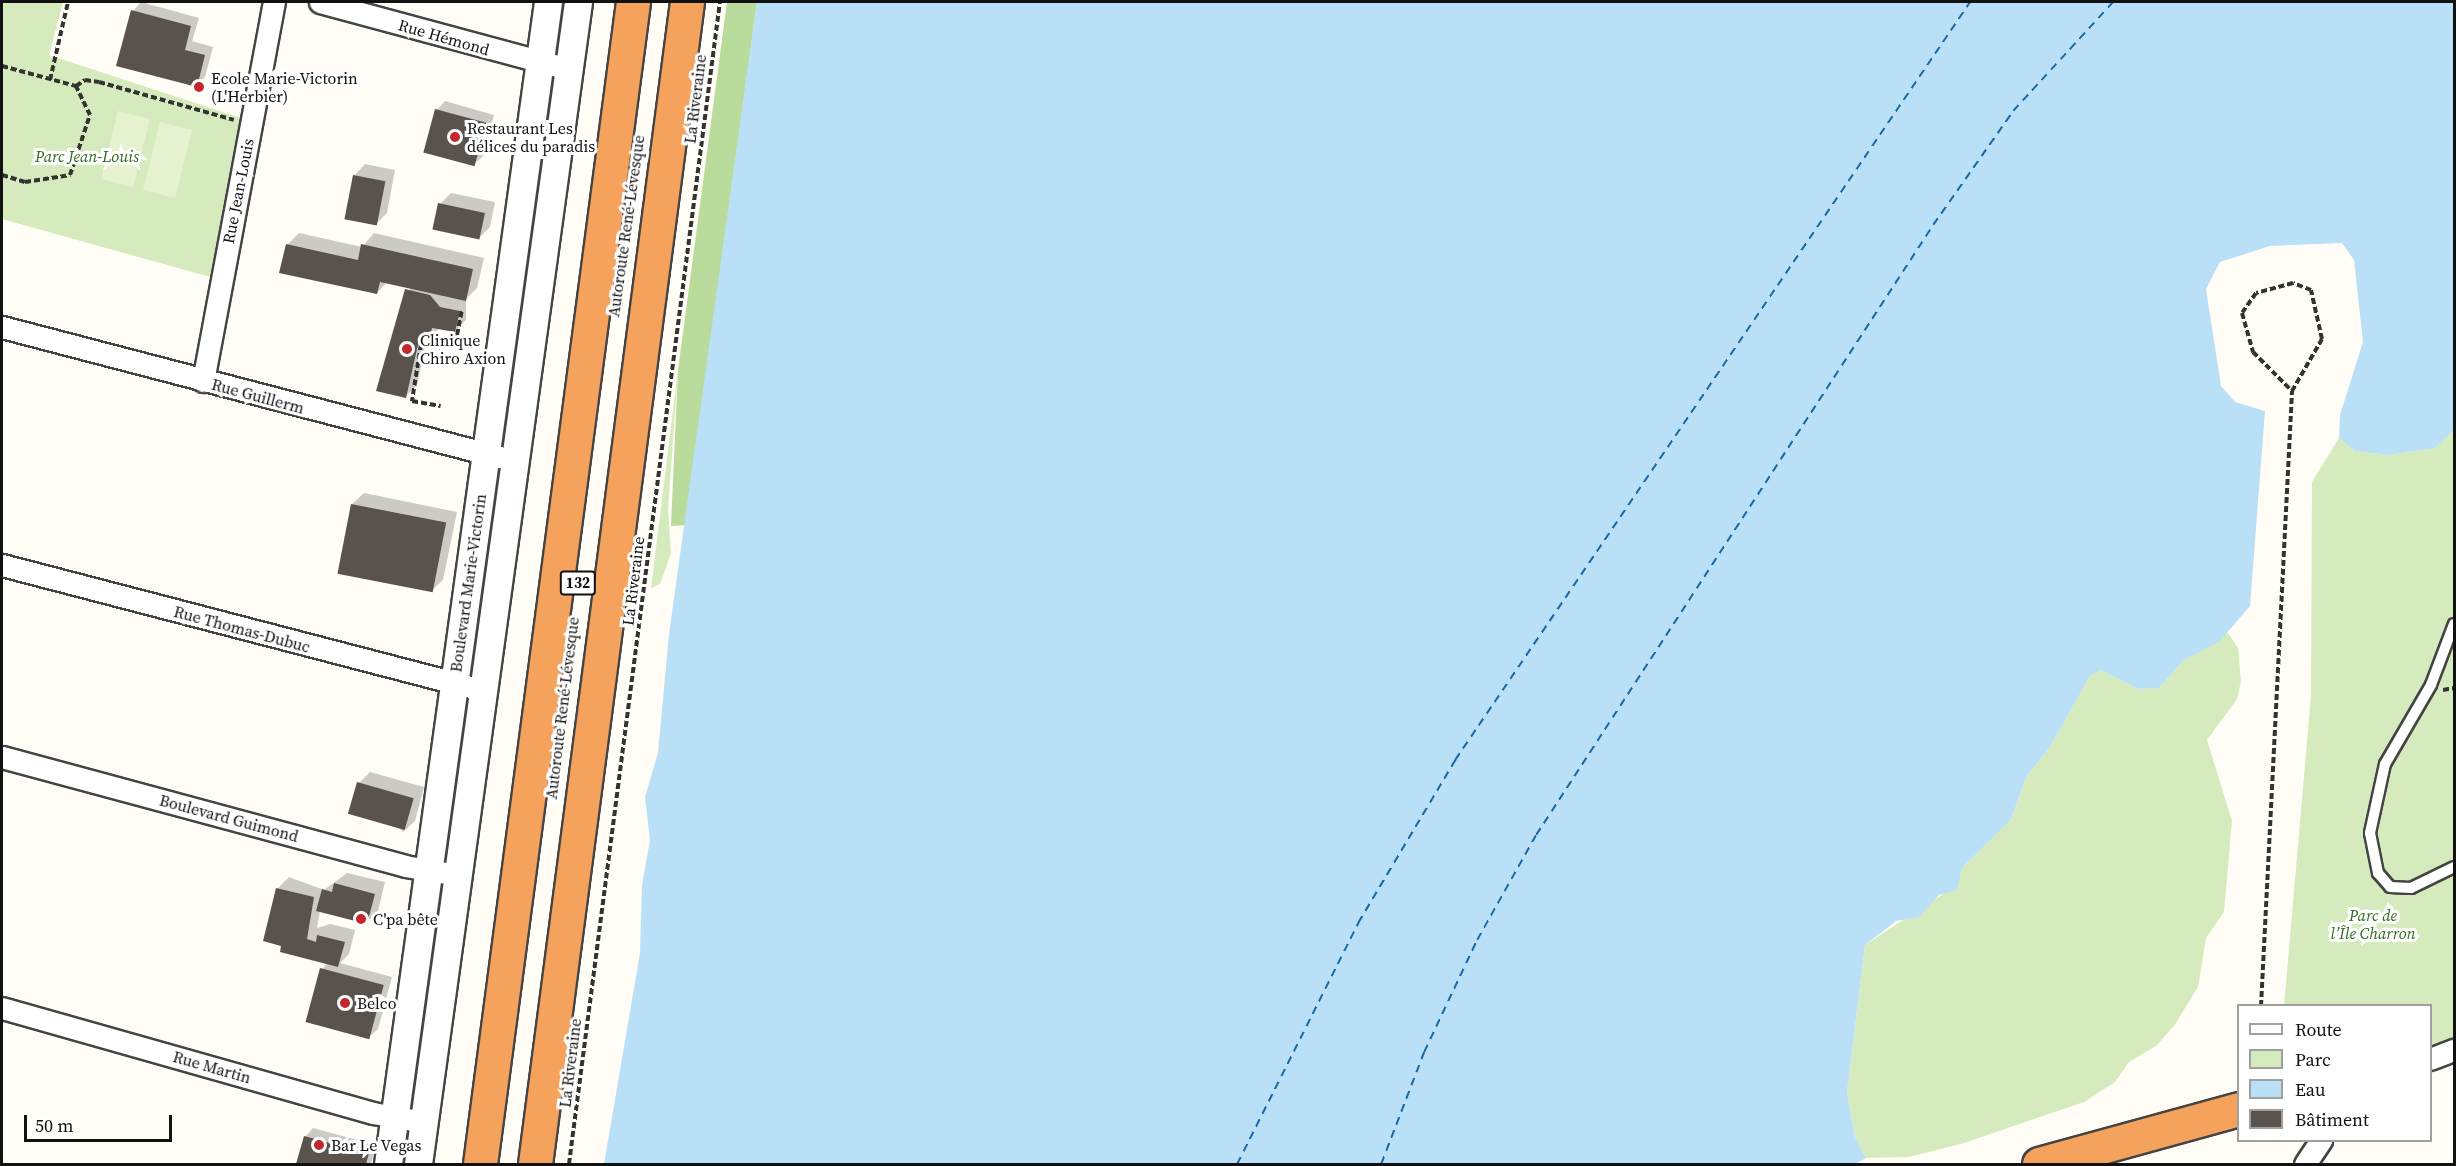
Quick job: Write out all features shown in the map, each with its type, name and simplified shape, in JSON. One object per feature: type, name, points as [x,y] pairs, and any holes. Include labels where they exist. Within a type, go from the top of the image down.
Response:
[{"type":"highway","points":[[461,1164],[613,2]]},
{"type":"highway","points":[[480,1164],[633,2]]},
{"type":"highway","name":"Autoroute René-Lévesque","points":[[502,1164],[654,2]]},
{"type":"highway","name":"Autoroute René-Lévesque","points":[[535,1164],[687,2]]},
{"type":"highway","points":[[2046,1164],[2237,1109]]},
{"type":"street","name":"Rue Jean-Louis","points":[[203,381],[274,2]]},
{"type":"street","name":"Rue Hémond","points":[[320,2],[568,69]]},
{"type":"street","name":"Boulevard Marie-Victorin","points":[[388,1164],[548,2]]},
{"type":"street","name":"Boulevard Marie-Victorin","points":[[418,1164],[578,2]]},
{"type":"street","name":"Rue Guillerm","points":[[2,327],[486,456],[515,461]]},
{"type":"street","name":"Rue Thomas-Dubuc","points":[[2,565],[454,685],[483,690]]},
{"type":"street","name":"Boulevard Guimond","points":[[2,757],[429,871],[457,875]]},
{"type":"street","name":"Rue Martin","points":[[2,1008],[394,1117],[424,1122]]},
{"type":"street","points":[[2432,1058],[2454,1050]]},
{"type":"street","points":[[2305,1164],[2320,1142]]},
{"type":"lane","points":[[2454,624],[2431,685],[2385,764],[2370,833],[2378,873],[2390,887],[2411,888],[2454,867]]},
{"type":"path","points":[[50,80],[68,2]]},
{"type":"path","name":"La Riveraine","points":[[569,1164],[720,2]]},
{"type":"path","points":[[2,66],[76,86],[85,80],[99,82],[241,122]]},
{"type":"path","points":[[2,175],[25,182],[70,175],[90,115],[76,86]]},
{"type":"path","points":[[2261,1004],[2292,391],[2322,339],[2315,297],[2301,284],[2263,289],[2248,298],[2242,313],[2253,352],[2292,391]]},
{"type":"path","points":[[441,406],[412,401],[421,344],[438,348],[457,335],[462,310]]},
{"type":"path","points":[[430,336],[430,346]]},
{"type":"path","points":[[448,341],[452,348]]},
{"type":"green space","name":"Parc Jean-Louis","points":[[2,2],[63,2],[49,55],[244,119],[214,278],[2,219]]},
{"type":"green space","points":[[727,2],[757,2],[686,525],[671,526],[678,370]]},
{"type":"green space","points":[[118,111],[150,119],[133,187],[101,179]]},
{"type":"green space","points":[[160,122],[192,130],[175,198],[143,190]]},
{"type":"green space","points":[[678,370],[668,510],[671,553],[660,584],[651,588]]},
{"type":"green space","name":"Parc de l’Île Charron","points":[[2454,430],[2454,1038],[2432,1045],[2432,1004],[2284,1004],[2311,696],[2312,482],[2339,438],[2355,451],[2389,455],[2435,448]]},
{"type":"green space","points":[[2228,633],[2238,648],[2241,681],[2237,699],[2207,740],[2232,821],[2224,912],[2206,938],[2198,987],[2174,1026],[2156,1046],[2129,1062],[2115,1082],[2084,1102],[1964,1143],[1909,1157],[1866,1158],[1855,1137],[1847,1093],[1865,945],[1957,885],[1962,868],[2011,820],[2026,777],[2050,747],[2090,676],[2101,670],[2138,689],[2159,688],[2184,660]]},
{"type":"water","points":[[757,2],[2454,2],[2454,430],[2435,448],[2389,455],[2355,451],[2339,438],[2340,415],[2363,342],[2354,260],[2342,243],[2270,246],[2220,262],[2206,289],[2221,386],[2235,402],[2265,411],[2250,606],[2219,642],[2184,660],[2159,688],[2138,689],[2101,670],[2090,676],[2050,747],[2026,777],[2011,820],[1962,868],[1957,890],[1939,895],[1919,917],[1896,921],[1865,945],[1847,1093],[1855,1137],[1866,1158],[1855,1164],[604,1164],[640,953],[642,885],[650,840],[645,797],[658,753],[669,634]]},
{"type":"building","points":[[131,10],[191,26],[185,50],[205,55],[197,87],[116,66]]},
{"type":"building","name":"Restaurant Les délices du paradis","points":[[435,109],[486,123],[475,166],[423,152]]},
{"type":"building","points":[[353,175],[385,181],[377,225],[344,219]]},
{"type":"building","points":[[438,203],[485,213],[479,239],[432,229]]},
{"type":"building","points":[[286,244],[358,260],[361,244],[473,269],[466,301],[380,282],[377,294],[279,273]]},
{"type":"building","points":[[405,289],[430,295],[440,307],[460,311],[455,332],[432,328],[429,342],[419,340],[406,398],[376,391]]},
{"type":"building","points":[[351,504],[446,523],[433,592],[337,574]]},
{"type":"building","points":[[357,782],[414,798],[405,830],[348,814]]},
{"type":"building","points":[[334,883],[375,894],[367,924],[316,911],[322,889],[332,892]]},
{"type":"building","points":[[276,888],[314,897],[307,939],[316,942],[317,935],[345,942],[338,967],[280,952],[281,946],[263,941]]},
{"type":"building","name":"Belco","points":[[320,968],[384,985],[369,1039],[306,1022]]},
{"type":"building","name":"Bar Le Vegas","points":[[304,1136],[369,1153],[366,1164],[296,1164]]},
{"type":"ferry route","points":[[1237,1164],[1358,923],[1455,760],[1970,2]]},
{"type":"ferry route","points":[[1381,1164],[1424,1052],[1477,940],[1536,835],[1933,225],[2013,111],[2113,2]]},
{"type":"place","name":"Ecole Marie-Victorin (L'Herbier)","points":[[199,87]]},
{"type":"place","name":"Restaurant Les délices du paradis","points":[[455,137]]},
{"type":"place","name":"Clinique Chiro Axion","points":[[407,349]]},
{"type":"place","name":"C'pa bête","points":[[361,919]]},
{"type":"place","name":"Belco","points":[[345,1003]]},
{"type":"place","name":"Bar Le Vegas","points":[[319,1145]]}]
